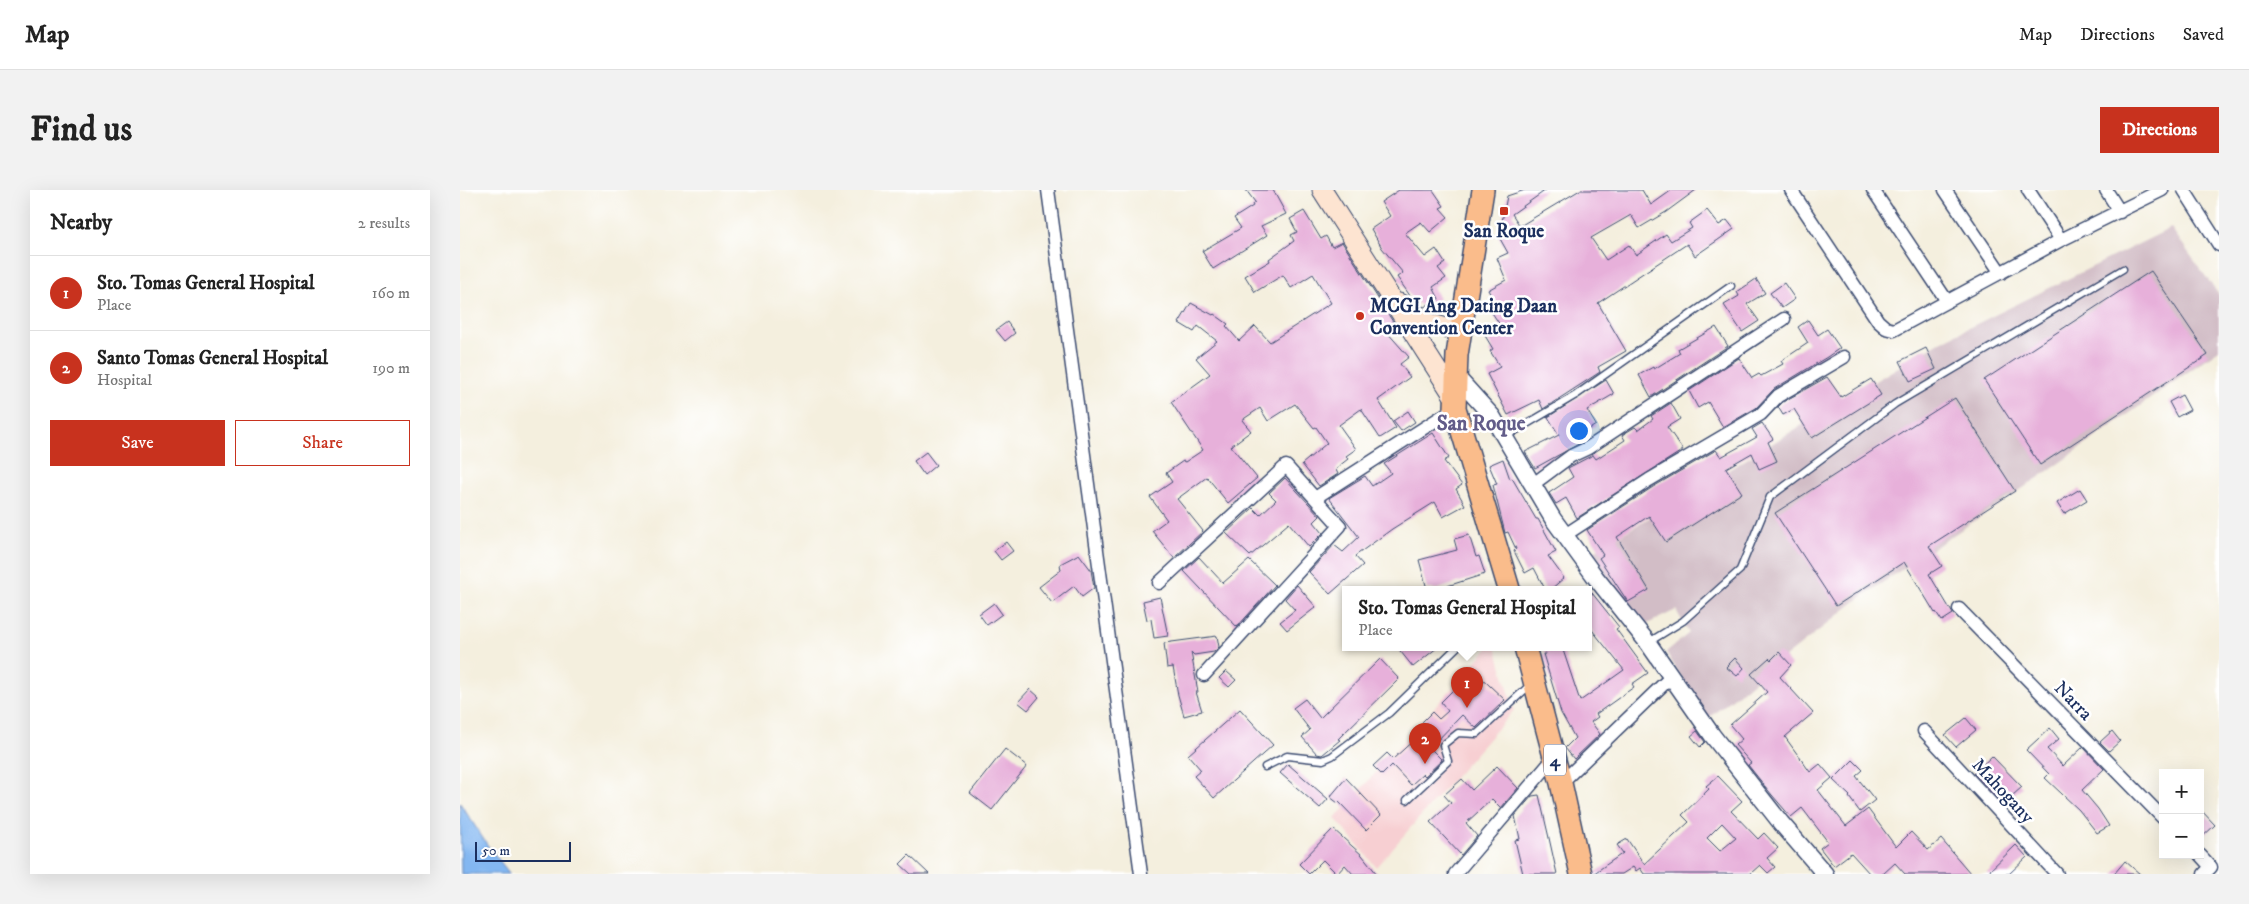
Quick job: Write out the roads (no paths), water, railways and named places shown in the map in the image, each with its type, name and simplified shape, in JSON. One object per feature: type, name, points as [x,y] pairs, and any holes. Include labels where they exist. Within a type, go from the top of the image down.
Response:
[{"type":"highway","points":[[1483,190],[1460,332],[1455,374],[1455,403],[1508,586]]},
{"type":"highway","name":"4","points":[[1526,651],[1561,783],[1581,874]]},
{"type":"main road","points":[[1322,190],[1455,403]]},
{"type":"main road","points":[[1391,298],[1423,321],[1460,332]]},
{"type":"street","points":[[1048,190],[1141,874]]},
{"type":"street","points":[[1791,190],[1878,321],[1886,328],[1894,330],[2061,240],[2162,190]]},
{"type":"street","points":[[1873,190],[1947,301]]},
{"type":"street","points":[[1945,190],[2001,273]]},
{"type":"street","points":[[2028,190],[2061,240]]},
{"type":"street","points":[[2106,190],[2120,212]]},
{"type":"street","points":[[2184,190],[2219,244]]},
{"type":"street","points":[[1532,485],[1571,456],[1588,448],[1784,319]]},
{"type":"street","points":[[1565,535],[1649,480],[1760,414],[1778,396],[1844,357]]},
{"type":"street","points":[[1455,374],[1492,416],[1532,485],[1565,535],[1648,642],[1712,735],[1781,823],[1825,874]]},
{"type":"street","points":[[1315,498],[1455,403]]},
{"type":"street","points":[[1159,583],[1286,466],[1340,526],[1204,675]]},
{"type":"street","name":"Narra","points":[[1959,609],[2159,814]]},
{"type":"street","points":[[1561,783],[1671,677]]},
{"type":"street","name":"Mahogany","points":[[1924,731],[2057,874]]},
{"type":"street","points":[[1455,874],[1554,758]]},
{"type":"street","points":[[2204,859],[2211,867],[2204,874]]},
{"type":"lane","points":[[1648,642],[1683,621],[1740,570],[1770,497],[1895,404],[2123,269]]},
{"type":"lane","points":[[1504,438],[1576,395],[1731,286]]},
{"type":"lane","points":[[1265,767],[1287,756],[1322,760],[1332,756],[1389,713],[1453,651]]},
{"type":"lane","points":[[1407,800],[1448,761],[1443,745],[1458,733],[1477,734],[1533,682]]},
{"type":"water","points":[[460,803],[488,846],[510,874],[461,874]]},
{"type":"place","name":"San Roque","points":[[1504,211]]},
{"type":"place","name":"MCGI Ang Dating Daan Convention Center","points":[[1360,316]]},
{"type":"place","name":"Sto. Tomas General Hospital","points":[[1467,708]]},
{"type":"place","name":"Santo Tomas General Hospital","points":[[1425,764]]},
{"type":"district","name":"San Roque","points":[[1481,423]]}]
